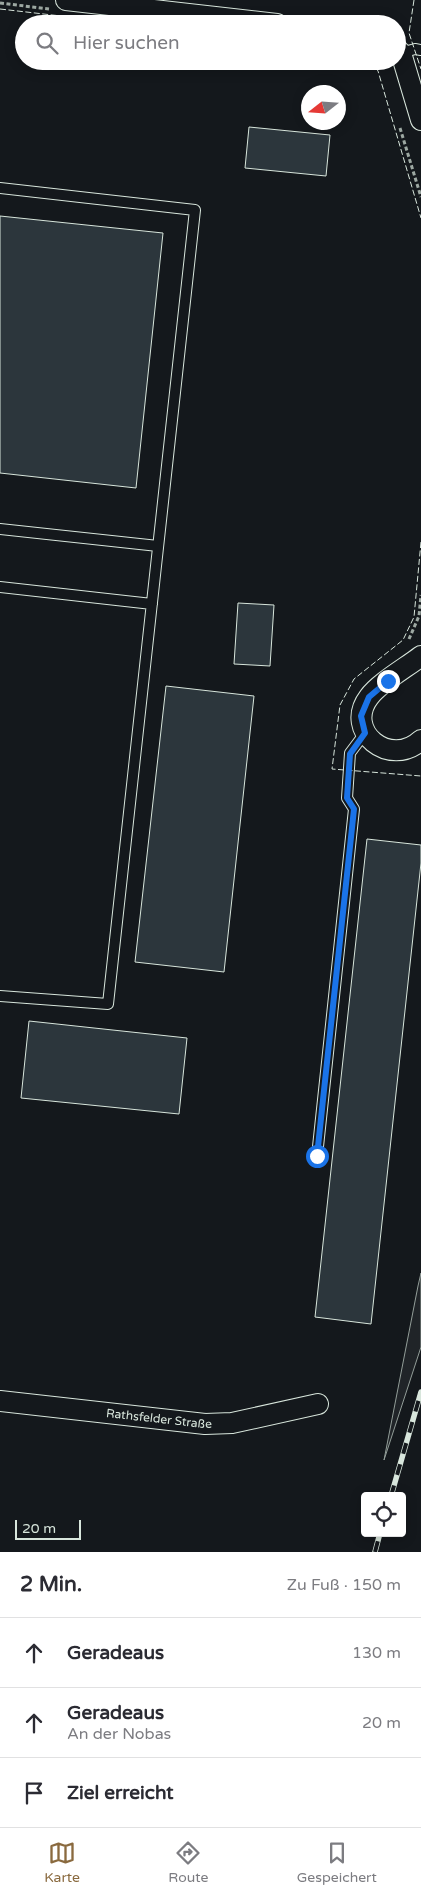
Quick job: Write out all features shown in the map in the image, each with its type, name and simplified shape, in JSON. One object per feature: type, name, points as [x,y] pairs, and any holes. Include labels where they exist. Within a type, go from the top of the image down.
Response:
[{"type":"street","points":[[77,1],[199,15]]},
{"type":"street","points":[[405,70],[421,120]]},
{"type":"street","points":[[421,656],[369,697],[361,716],[365,733],[374,744],[390,750],[403,750],[414,746],[421,740]]},
{"type":"street","name":"Rathsfelder Straße","points":[[0,1401],[205,1424],[232,1423],[318,1404]]},
{"type":"lane","points":[[406,50],[421,50]]},
{"type":"lane","points":[[0,188],[195,210],[108,1004],[0,996]]},
{"type":"lane","points":[[0,529],[158,546]]},
{"type":"lane","points":[[0,587],[152,604]]},
{"type":"lane","points":[[317,1156],[354,809],[347,798],[350,754],[365,733]]},
{"type":"shaded area","points":[[421,1273],[421,1347],[384,1460],[418,1286]]},
{"type":"building","points":[[249,127],[330,135],[326,176],[245,168]]},
{"type":"building","points":[[0,216],[163,233],[136,488],[0,473]]},
{"type":"building","points":[[238,603],[274,605],[270,666],[234,664]]},
{"type":"building","points":[[166,686],[254,696],[224,972],[135,962]]},
{"type":"building","points":[[367,839],[421,845],[421,863],[371,1324],[315,1317]]},
{"type":"building","points":[[29,1021],[187,1038],[179,1114],[21,1098]]},
{"type":"railway","points":[[392,1492],[421,1392]]},
{"type":"railway","points":[[375,1552],[379,1537]]},
{"type":"fence","points":[[414,0],[409,33],[421,69]]},
{"type":"fence","points":[[0,9],[52,15]]},
{"type":"fence","points":[[377,70],[421,218]]},
{"type":"fence","points":[[421,542],[414,617],[403,640],[354,679],[340,705],[332,769],[421,776]]},
{"type":"route","points":[[317,1156],[354,809],[347,798],[350,754],[365,733],[361,716],[369,697],[388,681]]}]
